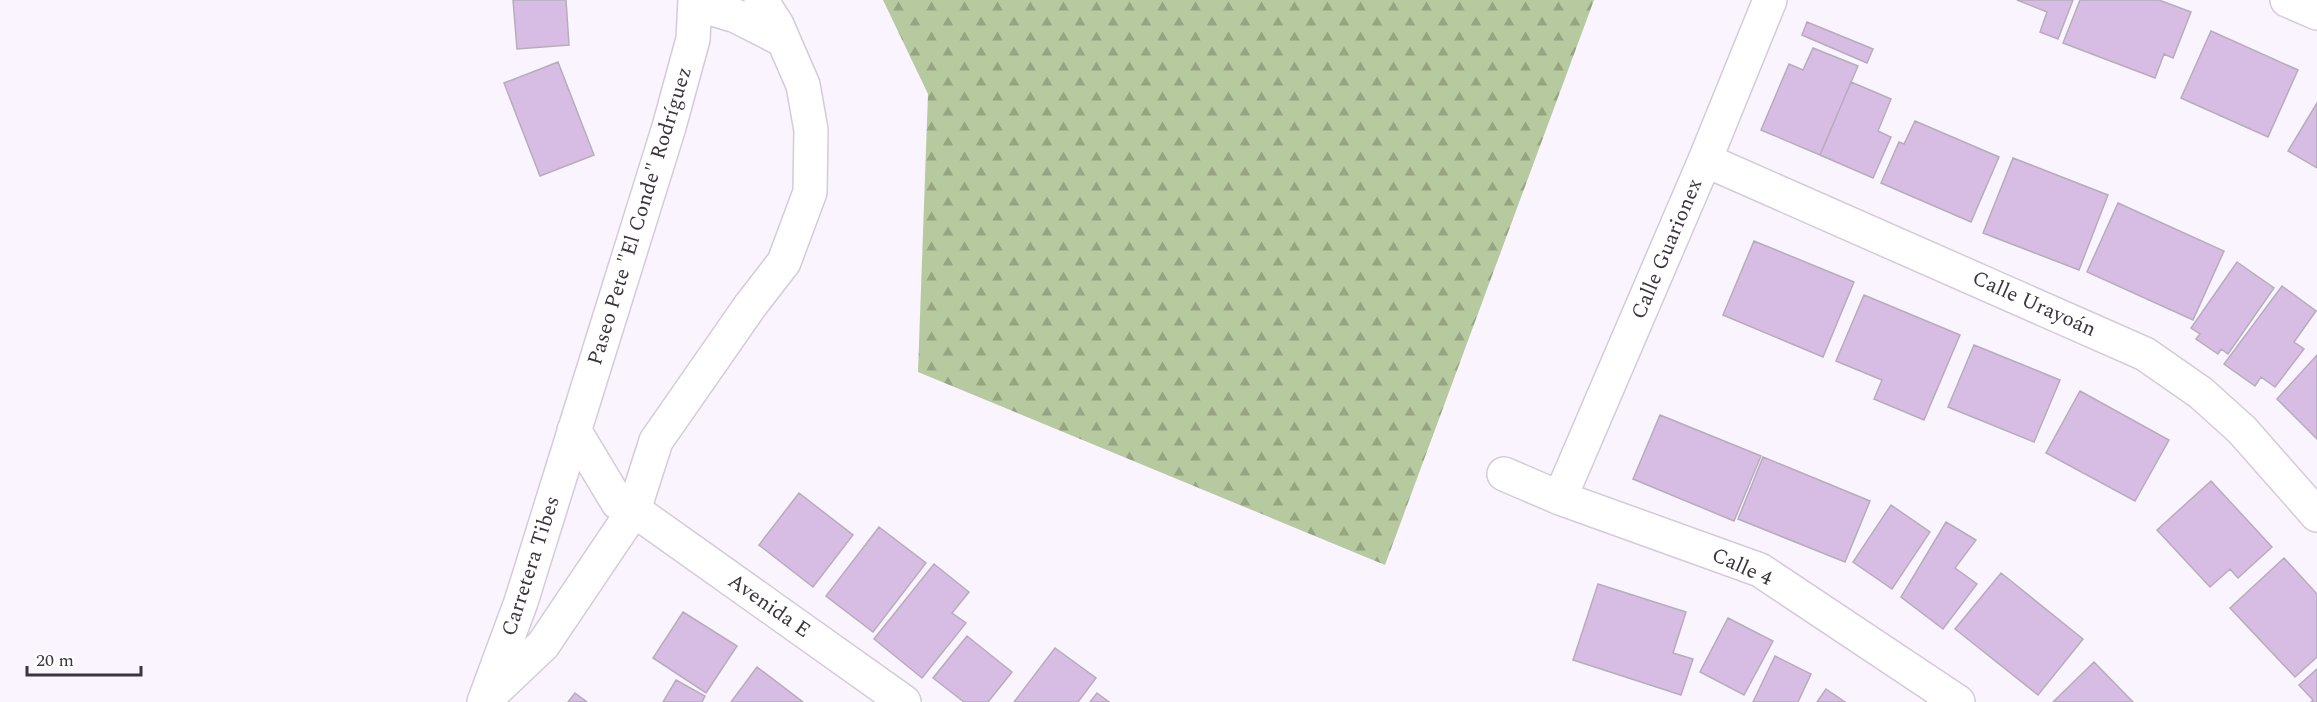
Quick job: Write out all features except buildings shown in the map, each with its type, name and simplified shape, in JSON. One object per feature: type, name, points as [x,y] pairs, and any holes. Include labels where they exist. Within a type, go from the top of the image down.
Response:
[{"type":"street","points":[[485,701],[543,645],[634,510],[656,441],[750,306],[784,262],[810,192],[811,130],[803,85],[777,25],[761,0]]},
{"type":"street","name":"Calle Guarionex","points":[[1560,498],[1705,160],[1770,0]]},
{"type":"street","points":[[2287,0],[2317,14]]},
{"type":"street","points":[[695,2],[736,16],[783,40]]},
{"type":"street","name":"Paseo Pete \"El Conde\" Rodríguez","points":[[574,430],[669,127],[693,39],[695,2]]},
{"type":"street","name":"Calle Urayoán","points":[[1705,160],[2145,354],[2201,393],[2242,430],[2317,515]]},
{"type":"street","name":"Avenida E","points":[[574,430],[618,503],[634,510],[904,702]]},
{"type":"street","name":"Carretera Tibes","points":[[485,701],[521,602],[574,430]]},
{"type":"street","name":"Calle 4","points":[[1504,474],[1560,498],[1760,570],[1958,702]]},
{"type":"green space","points":[[883,0],[1594,0],[1385,565],[918,372],[928,94]]}]
